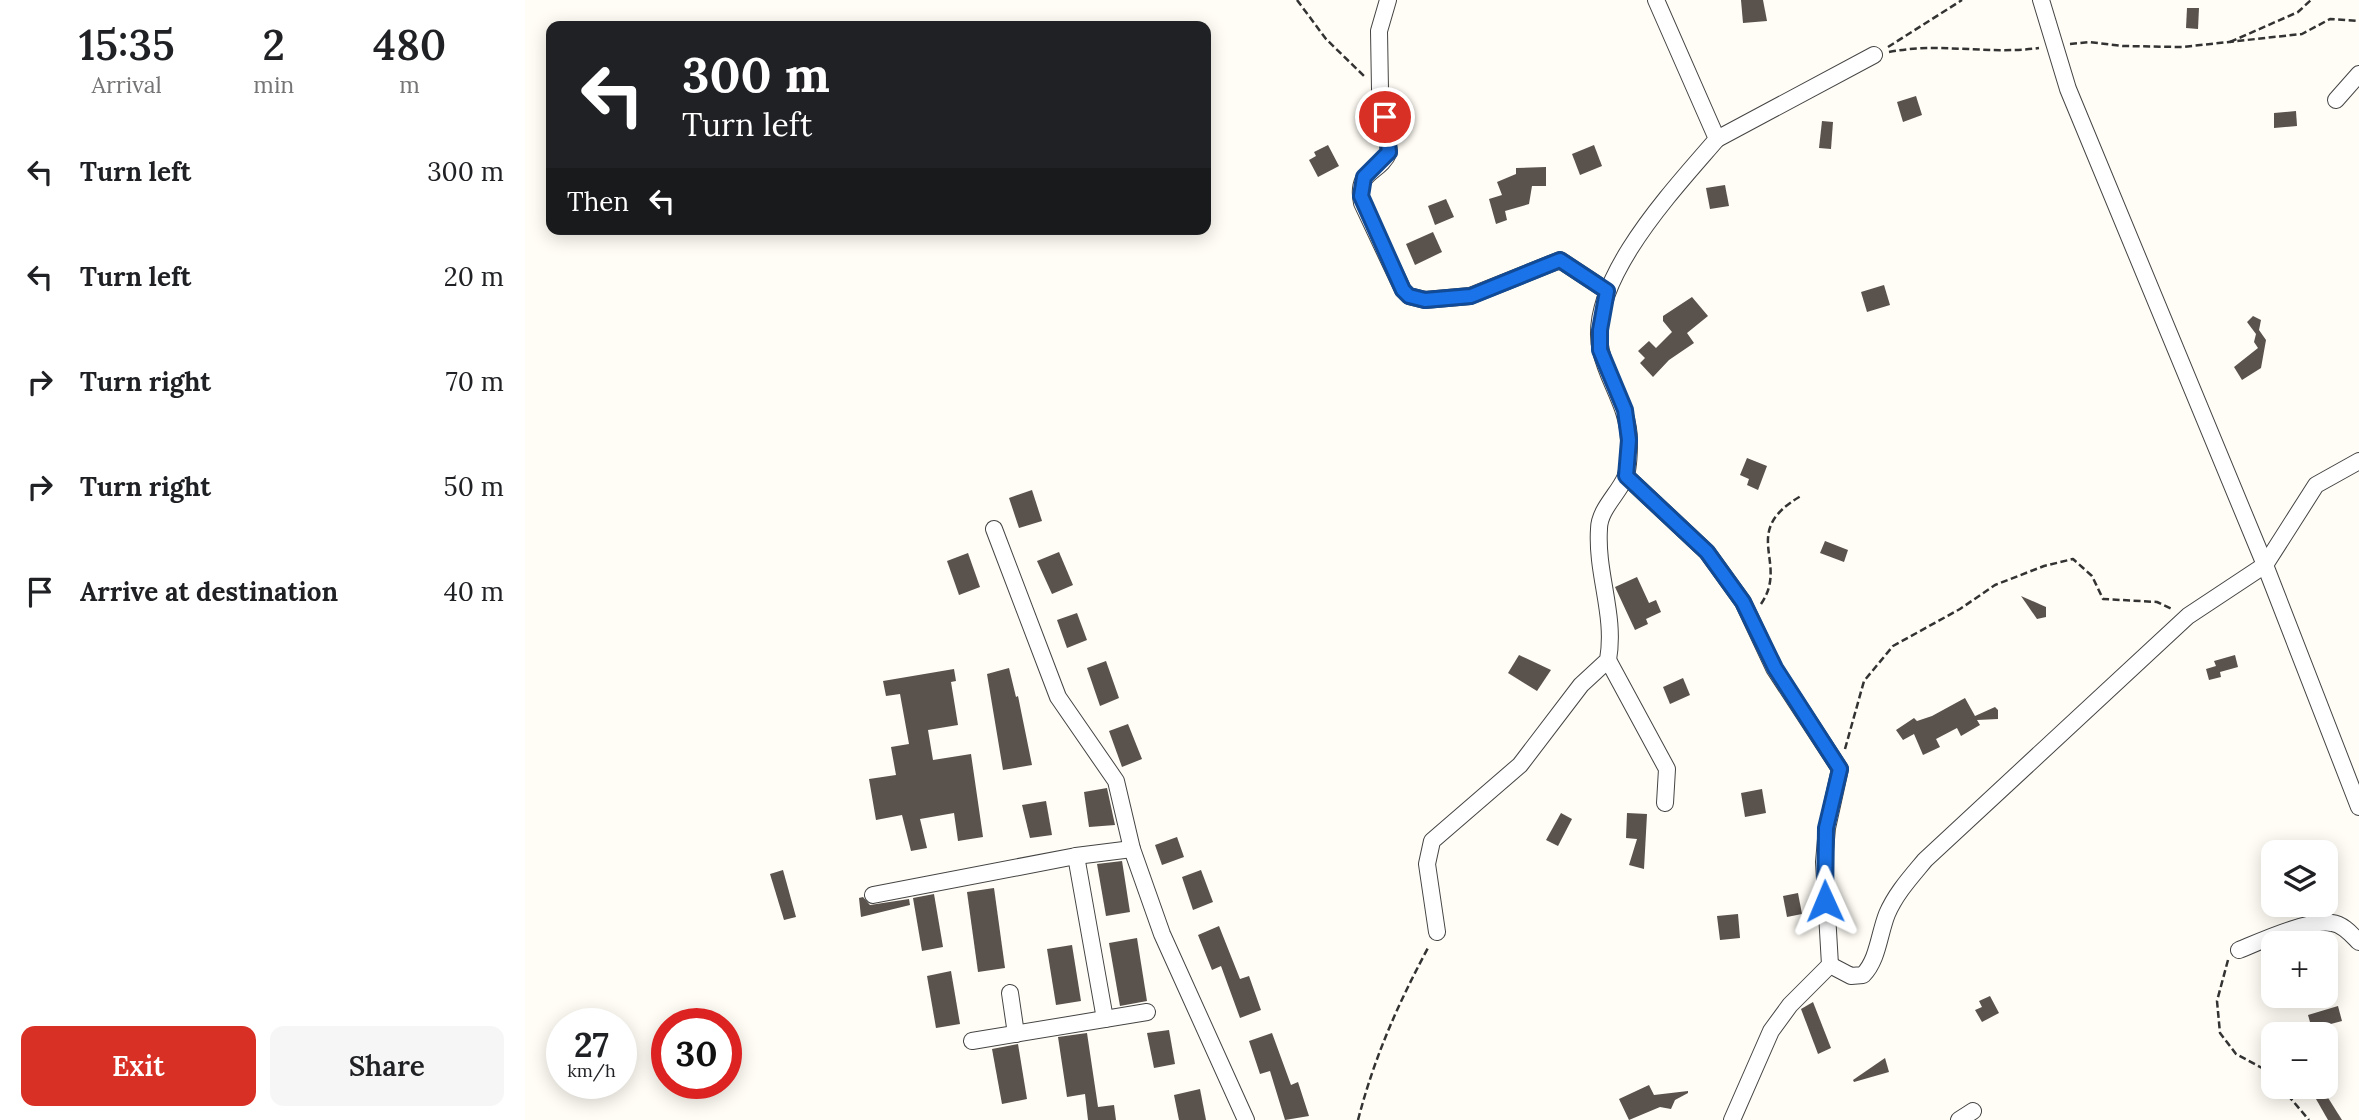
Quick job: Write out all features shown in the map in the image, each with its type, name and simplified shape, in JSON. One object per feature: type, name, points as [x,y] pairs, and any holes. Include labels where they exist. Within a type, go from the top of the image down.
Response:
[{"type":"street","points":[[1388,0],[1379,31],[1380,90],[1389,152],[1364,177],[1361,196],[1403,290],[1409,296],[1425,300],[1471,296],[1560,260],[1607,291]]},
{"type":"street","points":[[1656,0],[1717,139]]},
{"type":"street","points":[[2041,0],[2068,89],[2265,565],[2359,807]]},
{"type":"street","points":[[1665,803],[1667,769],[1608,660],[1612,628],[1598,532],[1600,520],[1626,476],[1629,440],[1625,410],[1600,350],[1600,330],[1607,291],[1660,206],[1717,139],[1874,55]]},
{"type":"street","points":[[2336,100],[2359,74]]},
{"type":"street","points":[[1829,965],[1851,976],[1863,975],[1870,968],[1887,914],[1898,894],[1925,860],[2188,616],[2265,565],[2316,485],[2359,461]]},
{"type":"street","points":[[1626,476],[1707,552],[1751,618],[1775,668],[1840,769],[1826,828],[1824,862],[1829,965],[1790,1005],[1771,1031],[1732,1120]]},
{"type":"street","points":[[994,528],[1058,697],[1116,781],[1132,849],[1162,934],[1246,1120]]},
{"type":"street","points":[[1437,932],[1427,864],[1432,841],[1520,765],[1581,685],[1608,660]]},
{"type":"street","points":[[873,895],[1076,856],[1132,849]]},
{"type":"street","points":[[1076,856],[1105,1019]]},
{"type":"street","points":[[2239,950],[2269,938],[2332,923],[2348,930],[2359,942]]},
{"type":"street","points":[[1010,993],[1016,1034]]},
{"type":"street","points":[[972,1041],[1147,1012]]},
{"type":"path","points":[[1297,0],[1326,39],[1380,90]]},
{"type":"path","points":[[1874,55],[1962,0]]},
{"type":"path","points":[[2227,43],[2298,12],[2311,0]]},
{"type":"path","points":[[1874,55],[1906,49],[2017,51],[2089,42],[2146,47],[2227,43],[2302,34],[2330,19],[2359,21]]},
{"type":"path","points":[[1751,618],[1764,599],[1772,579],[1767,549],[1770,522],[1784,505],[1801,495]]},
{"type":"path","points":[[1840,769],[1864,681],[1893,646],[1960,609],[1994,585],[2044,566],[2073,559],[2092,576],[2103,599],[2157,602],[2188,616]]},
{"type":"path","points":[[1358,1120],[1370,1075],[1390,1020],[1437,932]]},
{"type":"path","points":[[2239,950],[2226,962],[2225,977],[2217,1001],[2220,1033],[2236,1054],[2261,1067]]},
{"type":"path","points":[[2291,1099],[2309,1120]]},
{"type":"building","points":[[1741,0],[1763,0],[1767,21],[1743,23]]},
{"type":"building","points":[[2187,8],[2199,8],[2198,29],[2186,28]]},
{"type":"building","points":[[1916,96],[1922,115],[1903,122],[1897,102]]},
{"type":"building","points":[[2296,111],[2297,126],[2274,128],[2274,113]]},
{"type":"building","points":[[1822,121],[1833,122],[1831,149],[1819,148]]},
{"type":"building","points":[[1328,145],[1339,166],[1318,177],[1309,160],[1316,156],[1314,152]]},
{"type":"building","points":[[1594,145],[1602,166],[1580,175],[1572,154]]},
{"type":"building","points":[[1546,167],[1546,186],[1532,186],[1529,204],[1505,211],[1507,220],[1496,224],[1489,199],[1502,195],[1497,182],[1516,174],[1516,168]]},
{"type":"building","points":[[1725,185],[1729,206],[1710,209],[1706,188]]},
{"type":"building","points":[[1446,199],[1454,217],[1435,225],[1428,206]]},
{"type":"building","points":[[1433,232],[1442,252],[1415,265],[1406,244]]},
{"type":"building","points":[[1884,285],[1890,305],[1867,312],[1861,292]]},
{"type":"building","points":[[1692,297],[1708,316],[1687,333],[1694,343],[1669,360],[1653,377],[1640,363],[1645,358],[1638,351],[1649,341],[1656,348],[1672,332],[1663,321],[1663,316]]},
{"type":"building","points":[[2253,316],[2261,320],[2259,330],[2266,340],[2261,368],[2242,380],[2234,367],[2258,348],[2254,342],[2256,334],[2247,322]]},
{"type":"building","points":[[1747,458],[1767,466],[1758,490],[1747,485],[1749,479],[1740,475]]},
{"type":"building","points":[[1032,490],[1042,521],[1019,528],[1009,498]]},
{"type":"building","points":[[1825,541],[1848,550],[1844,562],[1820,553]]},
{"type":"building","points":[[1059,552],[1073,585],[1052,594],[1037,561]]},
{"type":"building","points":[[968,553],[980,587],[959,595],[947,561]]},
{"type":"building","points":[[1637,577],[1649,603],[1656,600],[1661,612],[1646,619],[1648,624],[1635,630],[1615,587]]},
{"type":"building","points":[[2021,596],[2046,607],[2046,617],[2037,619]]},
{"type":"building","points":[[1077,613],[1087,640],[1067,648],[1057,620]]},
{"type":"building","points":[[1519,655],[1551,670],[1537,691],[1508,673]]},
{"type":"building","points":[[2235,655],[2238,667],[2220,672],[2221,677],[2209,680],[2206,669],[2216,666],[2214,661]]},
{"type":"building","points":[[1106,661],[1119,698],[1100,706],[1087,668]]},
{"type":"building","points":[[1009,668],[1016,697],[1018,696],[1032,765],[1003,770],[987,674]]},
{"type":"building","points":[[954,669],[956,681],[951,682],[958,725],[928,730],[933,760],[971,754],[983,837],[958,841],[954,813],[920,819],[927,848],[911,851],[902,815],[876,820],[869,779],[896,775],[891,747],[909,744],[900,694],[886,696],[883,681]]},
{"type":"building","points":[[1683,678],[1690,695],[1670,704],[1663,687]]},
{"type":"building","points":[[1965,698],[1975,716],[1995,707],[1998,710],[1998,719],[1977,720],[1980,725],[1961,736],[1957,728],[1936,739],[1940,747],[1923,755],[1914,734],[1903,740],[1896,730],[1914,718],[1917,721],[1932,716]]},
{"type":"building","points":[[1128,724],[1142,759],[1122,767],[1109,731]]},
{"type":"building","points":[[1107,788],[1115,825],[1089,827],[1084,792]]},
{"type":"building","points":[[1762,789],[1766,813],[1745,817],[1741,793]]},
{"type":"building","points":[[1046,801],[1052,835],[1030,838],[1022,805]]},
{"type":"building","points":[[1561,813],[1572,819],[1558,846],[1546,840]]},
{"type":"building","points":[[1627,813],[1647,814],[1644,869],[1629,865],[1637,839],[1626,838]]},
{"type":"building","points":[[1177,837],[1184,857],[1162,865],[1155,845]]},
{"type":"building","points":[[1122,861],[1130,912],[1106,916],[1097,864]]},
{"type":"building","points":[[783,870],[796,917],[784,920],[770,874]]},
{"type":"building","points":[[1201,870],[1213,902],[1193,910],[1182,877]]},
{"type":"building","points":[[994,888],[1005,968],[978,972],[967,892]]},
{"type":"building","points":[[1798,893],[1802,914],[1787,917],[1783,896]]},
{"type":"building","points":[[934,894],[943,947],[922,951],[913,898]]},
{"type":"building","points":[[863,897],[870,905],[909,899],[910,905],[861,917],[859,898]]},
{"type":"building","points":[[1738,914],[1740,938],[1720,940],[1717,916]]},
{"type":"building","points":[[1219,926],[1240,979],[1249,976],[1261,1010],[1240,1018],[1221,966],[1212,970],[1198,935]]},
{"type":"building","points":[[1137,938],[1147,1001],[1120,1006],[1109,943]]},
{"type":"building","points":[[1072,945],[1081,1001],[1056,1005],[1047,949]]},
{"type":"building","points":[[951,971],[960,1024],[936,1028],[927,976]]},
{"type":"building","points":[[1990,996],[1999,1013],[1982,1022],[1975,1010],[1982,1007],[1979,1001]]},
{"type":"building","points":[[1813,1002],[1831,1048],[1818,1054],[1801,1009]]},
{"type":"building","points":[[2338,1006],[2342,1021],[2310,1022],[2308,1015]]},
{"type":"building","points":[[1169,1030],[1175,1064],[1154,1068],[1147,1033]]},
{"type":"building","points":[[1087,1033],[1098,1107],[1114,1105],[1116,1120],[1088,1120],[1085,1094],[1067,1097],[1058,1037]]},
{"type":"building","points":[[1272,1033],[1291,1085],[1298,1082],[1309,1116],[1285,1120],[1270,1071],[1260,1074],[1249,1041]]},
{"type":"building","points":[[1018,1044],[1027,1099],[1002,1104],[992,1049]]},
{"type":"building","points":[[1885,1058],[1889,1072],[1854,1082],[1853,1080]]},
{"type":"building","points":[[1649,1085],[1654,1095],[1688,1093],[1675,1100],[1671,1109],[1660,1107],[1629,1120],[1619,1099]]},
{"type":"building","points":[[1200,1089],[1206,1120],[1179,1120],[1174,1095]]},
{"type":"building","points":[[2316,1099],[2329,1099],[2342,1120],[2328,1120]]},
{"type":"route","points":[[1385,117],[1389,145],[1387,158],[1364,177],[1360,189],[1362,203],[1403,290],[1409,296],[1425,300],[1471,296],[1554,260],[1567,262],[1607,291],[1600,330],[1600,350],[1625,410],[1629,440],[1626,476],[1707,552],[1743,602],[1775,668],[1840,769],[1826,828],[1825,901]]}]
